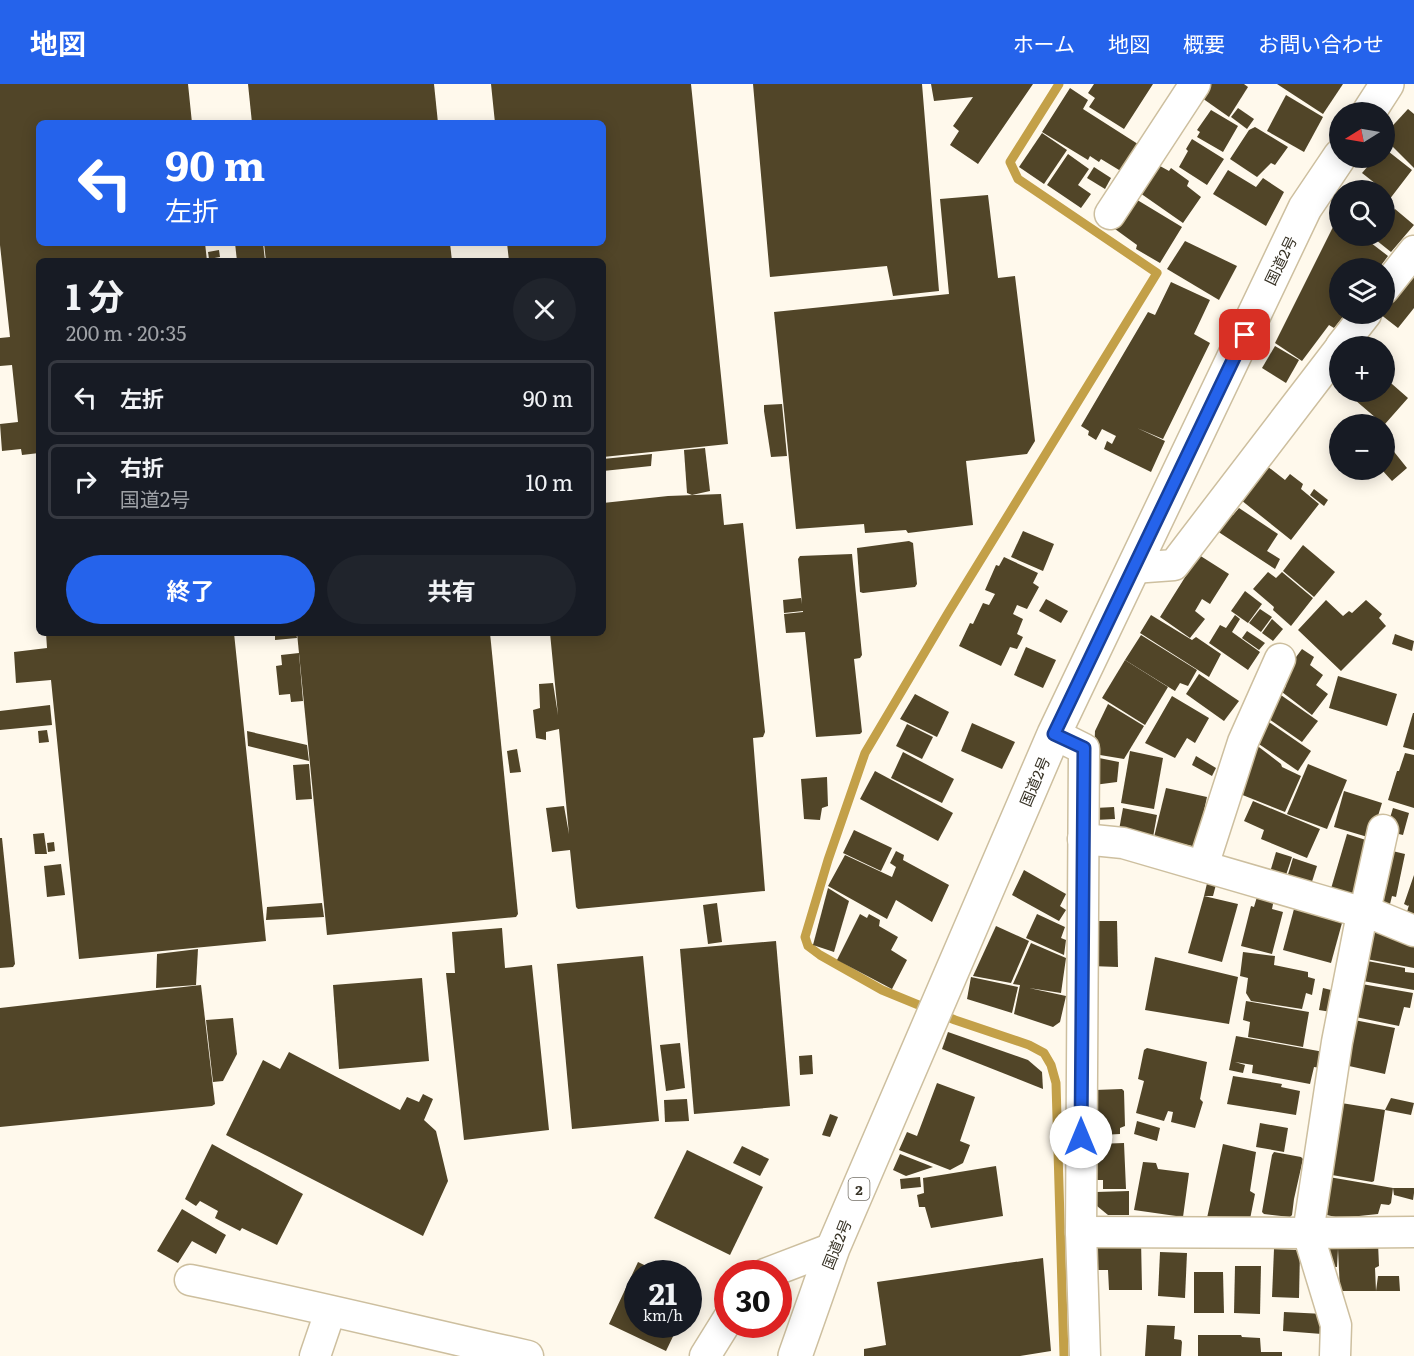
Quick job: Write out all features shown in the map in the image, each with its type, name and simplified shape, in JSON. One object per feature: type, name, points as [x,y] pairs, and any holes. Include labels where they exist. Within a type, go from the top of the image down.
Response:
[{"type":"highway","points":[[1376,102],[1388,84]]},
{"type":"highway","name":"国道2号","points":[[795,1356],[833,1248],[1054,734],[1305,208],[1332,168]]},
{"type":"street","points":[[1110,214],[1195,84]]},
{"type":"street","points":[[1395,275],[1414,251]]},
{"type":"street","points":[[1349,336],[1358,324]]},
{"type":"street","points":[[1133,568],[1174,565],[1329,361]]},
{"type":"street","points":[[1203,867],[1243,742],[1280,659]]},
{"type":"street","points":[[1054,734],[1084,748],[1081,1232],[1085,1356]]},
{"type":"street","points":[[1335,1356],[1336,1325],[1308,1233],[1337,1042],[1361,919],[1383,830]]},
{"type":"street","points":[[1083,839],[1123,843],[1364,912],[1414,931]]},
{"type":"street","points":[[1081,1232],[1414,1232]]},
{"type":"street","points":[[792,1264],[833,1248]]},
{"type":"street","points":[[190,1280],[528,1356]]},
{"type":"street","points":[[315,1356],[330,1312]]},
{"type":"street","points":[[705,1356],[716,1338]]},
{"type":"building","points":[[0,84],[188,84],[192,120],[36,120],[36,246],[205,246],[207,258],[36,258],[36,453],[22,455],[21,449],[2,451],[0,424],[18,422],[12,365],[0,366],[0,338],[10,337],[0,245]]},
{"type":"building","points":[[248,84],[434,84],[438,120],[252,120]]},
{"type":"building","points":[[491,84],[691,84],[728,444],[606,457],[606,258],[509,258],[507,246],[606,246],[606,120],[495,120]]},
{"type":"building","points":[[753,84],[922,84],[939,291],[893,296],[887,266],[770,277]]},
{"type":"building","points":[[931,84],[1033,84],[978,164],[950,145],[959,131],[953,126],[973,97],[934,101]]},
{"type":"building","points":[[1094,84],[1153,84],[1124,129],[1089,107],[1095,98],[1088,93]]},
{"type":"building","points":[[1211,84],[1244,84],[1248,87],[1229,117],[1202,98]]},
{"type":"building","points":[[1277,84],[1343,84],[1323,114]]},
{"type":"building","points":[[1070,88],[1088,100],[1083,109],[1141,146],[1124,173],[1101,159],[1099,162],[1090,156],[1088,160],[1042,132]]},
{"type":"building","points":[[1286,95],[1323,117],[1304,152],[1267,131]]},
{"type":"building","points":[[1238,108],[1254,119],[1247,129],[1231,117]]},
{"type":"building","points":[[1408,109],[1414,114],[1414,168],[1395,149],[1395,123]]},
{"type":"building","points":[[1211,110],[1238,126],[1223,152],[1197,137],[1200,132],[1197,130]]},
{"type":"building","points":[[1255,127],[1288,147],[1275,165],[1271,163],[1257,177],[1230,159],[1249,130]]},
{"type":"building","points":[[1042,133],[1067,150],[1044,184],[1019,167]]},
{"type":"building","points":[[1192,139],[1224,159],[1207,185],[1179,167]]},
{"type":"building","points":[[1068,154],[1089,169],[1078,185],[1091,194],[1081,208],[1047,185]]},
{"type":"building","points":[[1395,157],[1412,170],[1395,192],[1395,180],[1371,180],[1362,173],[1366,168],[1395,168]]},
{"type":"building","points":[[1160,166],[1169,171],[1171,168],[1189,181],[1187,186],[1201,197],[1183,223],[1140,193]]},
{"type":"building","points":[[1094,167],[1111,178],[1105,189],[1087,178]]},
{"type":"building","points":[[1228,170],[1256,187],[1263,178],[1284,192],[1266,226],[1213,194]]},
{"type":"building","points":[[988,195],[998,278],[1015,276],[1035,441],[1027,454],[966,461],[973,525],[908,533],[906,530],[865,533],[864,524],[796,529],[774,312],[949,294],[940,199]]},
{"type":"building","points":[[1134,198],[1182,227],[1160,263],[1136,249],[1137,245],[1115,229]]},
{"type":"building","points":[[1395,209],[1414,225],[1391,252],[1384,246],[1395,246]]},
{"type":"building","points":[[1329,235],[1329,246],[1375,246],[1388,256],[1386,258],[1329,258],[1329,324],[1337,324],[1334,328],[1329,325],[1302,361],[1275,343]]},
{"type":"building","points":[[1185,241],[1237,266],[1219,300],[1167,269]]},
{"type":"building","points":[[235,246],[263,246],[265,258],[237,258]]},
{"type":"building","points":[[264,246],[450,246],[452,258],[266,258]]},
{"type":"building","points":[[219,250],[220,257],[209,258],[208,252]]},
{"type":"building","points":[[1413,270],[1414,308],[1398,328],[1393,324],[1395,324],[1395,292]]},
{"type":"building","points":[[1171,282],[1210,300],[1194,334],[1210,343],[1163,439],[1137,428],[1165,441],[1151,472],[1104,449],[1107,441],[1112,444],[1116,436],[1102,429],[1096,440],[1088,435],[1089,431],[1081,426],[1148,312],[1155,315]]},
{"type":"building","points":[[1275,346],[1299,360],[1286,383],[1262,368]]},
{"type":"building","points":[[1395,387],[1408,398],[1394,414],[1371,414],[1357,402],[1395,402]]},
{"type":"building","points":[[782,404],[787,456],[771,457],[764,405]]},
{"type":"building","points":[[705,448],[710,491],[692,495],[687,493],[684,450]]},
{"type":"building","points":[[1395,453],[1407,468],[1395,478]]},
{"type":"building","points":[[652,454],[651,466],[606,471],[606,459]]},
{"type":"building","points":[[1267,466],[1285,480],[1290,474],[1303,484],[1301,489],[1319,504],[1291,540],[1241,500]]},
{"type":"building","points":[[1314,489],[1328,500],[1324,506],[1310,495]]},
{"type":"building","points":[[721,494],[724,525],[743,523],[765,732],[763,737],[753,738],[765,891],[578,909],[570,850],[552,852],[546,808],[564,806],[569,834],[559,729],[546,732],[546,740],[536,738],[533,710],[540,708],[539,684],[553,683],[558,715],[550,636],[606,636],[606,503],[668,496]]},
{"type":"building","points":[[1239,508],[1278,534],[1267,551],[1280,559],[1275,569],[1217,531],[1229,514],[1233,515]]},
{"type":"building","points":[[1023,531],[1054,544],[1043,571],[1011,557]]},
{"type":"building","points":[[909,541],[913,543],[917,584],[915,587],[860,592],[857,548]]},
{"type":"building","points":[[1303,545],[1335,572],[1314,597],[1283,571]]},
{"type":"building","points":[[852,554],[862,655],[854,659],[862,732],[816,737],[805,632],[786,633],[784,614],[803,611],[784,613],[783,600],[801,598],[802,604],[798,559],[800,556]]},
{"type":"building","points":[[1199,555],[1229,574],[1210,604],[1202,599],[1195,611],[1205,619],[1190,638],[1160,617]]},
{"type":"building","points":[[1004,557],[1038,573],[1033,583],[1039,587],[1027,609],[1017,605],[1013,614],[1023,619],[1017,634],[1023,637],[1017,649],[1010,647],[1001,666],[959,646],[983,603],[989,605],[995,594],[985,590],[996,565],[999,566]]},
{"type":"building","points":[[1268,572],[1276,578],[1282,572],[1313,598],[1291,626],[1253,589]]},
{"type":"building","points":[[1245,591],[1262,604],[1248,623],[1231,611]]},
{"type":"building","points":[[1046,599],[1068,611],[1061,623],[1039,611]]},
{"type":"building","points":[[1326,600],[1343,616],[1349,611],[1352,613],[1366,600],[1382,614],[1379,618],[1386,626],[1341,671],[1298,630]]},
{"type":"building","points":[[1260,609],[1272,617],[1261,632],[1249,623]]},
{"type":"building","points":[[1151,615],[1192,640],[1196,637],[1221,654],[1209,677],[1140,633]]},
{"type":"building","points":[[1235,615],[1240,619],[1232,632],[1260,652],[1248,670],[1209,643],[1220,625],[1226,628]]},
{"type":"building","points":[[1272,619],[1283,629],[1273,641],[1262,633]]},
{"type":"building","points":[[1247,631],[1265,643],[1259,650],[1242,638]]},
{"type":"building","points":[[1395,634],[1414,641],[1412,651],[1392,644]]},
{"type":"building","points":[[1141,635],[1197,670],[1188,686],[1180,683],[1175,691],[1125,660]]},
{"type":"building","points":[[46,636],[234,636],[266,941],[79,959],[51,680],[16,683],[14,652],[47,648]]},
{"type":"building","points":[[275,636],[297,636],[297,638],[275,640]]},
{"type":"building","points":[[297,636],[490,636],[518,914],[516,917],[327,935]]},
{"type":"building","points":[[1026,647],[1056,660],[1043,688],[1014,675]]},
{"type":"building","points":[[1302,649],[1314,657],[1310,665],[1323,675],[1316,685],[1328,694],[1312,715],[1282,692],[1286,686],[1279,680]]},
{"type":"building","points":[[299,653],[303,701],[291,702],[290,694],[279,695],[276,666],[282,665],[281,655]]},
{"type":"building","points":[[1125,660],[1168,687],[1145,725],[1102,698]]},
{"type":"building","points":[[1199,674],[1239,701],[1224,721],[1186,694]]},
{"type":"building","points":[[1338,676],[1397,694],[1387,726],[1329,708]]},
{"type":"building","points":[[1278,693],[1318,721],[1302,742],[1263,715]]},
{"type":"building","points":[[915,694],[949,712],[937,737],[900,719]]},
{"type":"building","points":[[1172,696],[1209,718],[1195,743],[1187,738],[1175,758],[1145,743]]},
{"type":"building","points":[[1108,704],[1144,726],[1124,759],[1094,754],[1095,731]]},
{"type":"building","points":[[50,705],[52,725],[0,730],[0,711]]},
{"type":"building","points":[[1414,713],[1414,750],[1403,747]]},
{"type":"building","points":[[1266,720],[1311,751],[1298,771],[1253,740]]},
{"type":"building","points":[[972,723],[1015,742],[1002,769],[961,751]]},
{"type":"building","points":[[907,724],[933,737],[922,759],[896,746]]},
{"type":"building","points":[[47,730],[49,742],[39,743],[38,731]]},
{"type":"building","points":[[247,731],[307,745],[309,761],[248,746]]},
{"type":"building","points":[[1251,741],[1282,767],[1301,776],[1285,812],[1235,792]]},
{"type":"building","points":[[517,749],[521,772],[510,773],[507,751]]},
{"type":"building","points":[[1130,751],[1163,758],[1154,809],[1121,803]]},
{"type":"building","points":[[903,752],[954,779],[942,803],[891,778]]},
{"type":"building","points":[[1405,753],[1414,755],[1414,808],[1388,800]]},
{"type":"building","points":[[1196,756],[1216,768],[1212,776],[1192,765]]},
{"type":"building","points":[[1094,757],[1119,762],[1117,782],[1094,785]]},
{"type":"building","points":[[309,764],[312,799],[296,800],[293,765]]},
{"type":"building","points":[[1308,764],[1347,780],[1327,829],[1287,814]]},
{"type":"building","points":[[875,771],[953,813],[938,841],[860,799]]},
{"type":"building","points":[[827,777],[828,806],[822,808],[820,820],[804,819],[801,779]]},
{"type":"building","points":[[1166,788],[1207,797],[1196,847],[1154,837]]},
{"type":"building","points":[[1344,791],[1382,803],[1371,838],[1334,827]]},
{"type":"building","points":[[1253,801],[1320,829],[1307,858],[1261,839],[1264,830],[1244,821]]},
{"type":"building","points":[[1114,807],[1115,819],[1095,820],[1095,808]]},
{"type":"building","points":[[1123,808],[1157,815],[1153,837],[1118,835]]},
{"type":"building","points":[[1393,808],[1409,813],[1403,835],[1386,831]]},
{"type":"building","points":[[854,830],[892,848],[881,871],[843,853]]},
{"type":"building","points":[[44,833],[47,854],[35,854],[33,834]]},
{"type":"building","points":[[1347,834],[1369,841],[1352,899],[1330,892]]},
{"type":"building","points":[[0,838],[2,838],[15,964],[13,967],[0,968]]},
{"type":"building","points":[[54,842],[55,851],[48,852],[47,843]]},
{"type":"building","points":[[1384,849],[1405,854],[1396,897],[1392,896],[1388,912],[1371,908]]},
{"type":"building","points":[[896,851],[904,855],[903,860],[949,885],[932,922],[896,900],[887,919],[828,886],[845,855],[892,877],[896,867],[890,863]]},
{"type":"building","points":[[1276,852],[1292,857],[1283,884],[1268,879]]},
{"type":"building","points":[[1293,858],[1317,866],[1309,891],[1285,884]]},
{"type":"building","points":[[61,864],[65,895],[47,897],[44,866]]},
{"type":"building","points":[[1024,870],[1066,894],[1060,906],[1066,910],[1059,921],[1012,895]]},
{"type":"building","points":[[1209,875],[1218,877],[1213,896],[1204,896]]},
{"type":"building","points":[[1414,875],[1414,925],[1404,922],[1409,905],[1404,904]]},
{"type":"building","points":[[828,888],[849,901],[834,952],[813,945]]},
{"type":"building","points":[[1259,890],[1275,894],[1272,909],[1283,912],[1272,954],[1241,946],[1251,906],[1254,907]]},
{"type":"building","points":[[1204,896],[1238,904],[1222,962],[1188,953]]},
{"type":"building","points":[[322,903],[324,917],[266,920],[267,907]]},
{"type":"building","points":[[717,903],[722,942],[708,944],[703,905]]},
{"type":"building","points":[[1294,909],[1342,923],[1331,963],[1283,950]]},
{"type":"building","points":[[860,914],[867,918],[869,914],[880,920],[879,926],[898,937],[891,950],[907,960],[892,989],[837,960]]},
{"type":"building","points":[[1037,914],[1065,927],[1061,938],[1066,940],[1064,955],[1026,938]]},
{"type":"building","points":[[1093,921],[1117,921],[1118,967],[1091,966]]},
{"type":"building","points":[[996,926],[1029,941],[1011,983],[973,976]]},
{"type":"building","points":[[502,928],[505,968],[532,965],[549,1130],[464,1140],[446,973],[455,973],[452,932]]},
{"type":"building","points":[[1369,930],[1399,936],[1414,943],[1414,968],[1361,958]]},
{"type":"building","points":[[776,941],[790,1106],[694,1114],[680,949]]},
{"type":"building","points":[[1031,943],[1066,958],[1061,993],[1029,988],[1066,996],[1060,1022],[1053,1027],[1014,1014],[1020,985],[1013,984]]},
{"type":"building","points":[[198,949],[196,985],[156,988],[157,954]]},
{"type":"building","points":[[1243,952],[1275,956],[1274,965],[1308,972],[1308,977],[1315,979],[1312,995],[1306,993],[1302,1009],[1251,1001],[1246,993],[1248,978],[1240,976]]},
{"type":"building","points":[[643,956],[659,1121],[572,1129],[557,964]]},
{"type":"building","points":[[1155,957],[1238,977],[1229,1024],[1145,1010]]},
{"type":"building","points":[[1362,960],[1405,968],[1405,972],[1414,973],[1414,990],[1357,980]]},
{"type":"building","points":[[971,977],[1018,987],[1012,1013],[967,999]]},
{"type":"building","points":[[422,978],[429,1061],[339,1069],[333,985]]},
{"type":"building","points":[[1356,983],[1413,993],[1410,1008],[1404,1007],[1399,1026],[1351,1016]]},
{"type":"building","points":[[201,985],[215,1104],[0,1127],[0,1008]]},
{"type":"building","points":[[1323,988],[1335,991],[1331,1012],[1319,1010]]},
{"type":"building","points":[[1246,1001],[1309,1012],[1303,1047],[1248,1037],[1250,1022],[1243,1020]]},
{"type":"building","points":[[233,1018],[237,1054],[223,1081],[213,1082],[206,1020]]},
{"type":"building","points":[[1349,1019],[1395,1028],[1385,1074],[1349,1066],[1351,1052],[1344,1050]]},
{"type":"building","points":[[948,1032],[1028,1060],[1042,1072],[1043,1089],[942,1049]]},
{"type":"building","points":[[1236,1036],[1324,1052],[1321,1068],[1314,1067],[1310,1084],[1252,1073],[1253,1065],[1235,1062],[1245,1065],[1243,1073],[1229,1070]]},
{"type":"building","points":[[680,1043],[685,1088],[666,1091],[660,1045]]},
{"type":"building","points":[[1147,1048],[1207,1062],[1200,1099],[1203,1102],[1195,1128],[1171,1122],[1173,1112],[1168,1111],[1164,1121],[1136,1113],[1144,1081],[1138,1079],[1144,1050]]},
{"type":"building","points":[[289,1052],[400,1110],[407,1097],[419,1102],[423,1094],[433,1099],[424,1120],[436,1131],[448,1181],[423,1236],[226,1135],[263,1060],[280,1069]]},
{"type":"building","points":[[812,1055],[813,1074],[800,1075],[799,1056]]},
{"type":"building","points":[[1233,1076],[1282,1084],[1281,1087],[1300,1091],[1296,1115],[1227,1104]]},
{"type":"building","points":[[937,1083],[975,1097],[960,1141],[970,1145],[963,1163],[950,1170],[899,1150],[907,1132],[917,1136]]},
{"type":"building","points":[[1122,1089],[1124,1091],[1125,1126],[1120,1128],[1120,1134],[1101,1135],[1099,1119],[1096,1118],[1095,1090]]},
{"type":"building","points":[[1391,1098],[1414,1103],[1411,1115],[1385,1110]]},
{"type":"building","points":[[687,1099],[689,1121],[665,1122],[664,1100]]},
{"type":"building","points":[[1335,1102],[1385,1110],[1372,1182],[1332,1175],[1336,1143]]},
{"type":"building","points":[[830,1114],[838,1117],[830,1137],[822,1135]]},
{"type":"building","points":[[1137,1121],[1160,1128],[1157,1141],[1134,1134]]},
{"type":"building","points":[[1260,1123],[1288,1128],[1284,1152],[1256,1147]]},
{"type":"building","points":[[1124,1143],[1126,1189],[1103,1189],[1103,1180],[1097,1180],[1096,1144]]},
{"type":"building","points":[[212,1144],[303,1194],[277,1245],[242,1228],[240,1231],[215,1218],[218,1211],[200,1201],[196,1206],[185,1199]]},
{"type":"building","points":[[1223,1144],[1256,1152],[1250,1191],[1255,1194],[1250,1219],[1207,1218]]},
{"type":"building","points":[[742,1146],[769,1159],[760,1176],[733,1163]]},
{"type":"building","points":[[687,1150],[763,1187],[730,1255],[654,1218]]},
{"type":"building","points":[[1274,1152],[1303,1159],[1290,1217],[1262,1212]]},
{"type":"building","points":[[900,1154],[933,1167],[906,1176],[893,1170]]},
{"type":"building","points":[[1143,1162],[1156,1163],[1158,1169],[1189,1173],[1183,1217],[1134,1210]]},
{"type":"building","points":[[996,1166],[1003,1216],[931,1228],[925,1207],[919,1207],[917,1195],[924,1193],[923,1178]]},
{"type":"building","points":[[1323,1176],[1393,1188],[1391,1203],[1381,1204],[1378,1214],[1340,1218],[1318,1213]]},
{"type":"building","points":[[920,1177],[921,1187],[901,1189],[900,1179]]},
{"type":"building","points":[[1393,1188],[1414,1188],[1413,1200],[1394,1195]]},
{"type":"building","points":[[1129,1191],[1129,1215],[1108,1215],[1097,1206],[1096,1192]]},
{"type":"building","points":[[182,1209],[226,1235],[216,1254],[192,1241],[178,1263],[157,1251]]},
{"type":"building","points":[[1141,1239],[1142,1290],[1109,1290],[1108,1270],[1098,1270],[1097,1242]]},
{"type":"building","points":[[1378,1243],[1379,1266],[1375,1268],[1376,1291],[1340,1291],[1338,1249],[1337,1267],[1323,1267],[1324,1245]]},
{"type":"building","points":[[1274,1249],[1300,1250],[1299,1298],[1272,1297]]},
{"type":"building","points":[[1160,1252],[1187,1253],[1185,1298],[1158,1296]]},
{"type":"building","points":[[1043,1258],[1051,1351],[1020,1356],[864,1356],[864,1349],[886,1345],[877,1282]]},
{"type":"building","points":[[1235,1266],[1261,1266],[1260,1314],[1234,1313]]},
{"type":"building","points":[[1194,1272],[1223,1272],[1224,1313],[1194,1313]]},
{"type":"building","points":[[1378,1276],[1399,1276],[1400,1291],[1376,1291]]},
{"type":"building","points":[[624,1292],[624,1331],[609,1324]]},
{"type":"building","points":[[1284,1312],[1324,1314],[1322,1334],[1283,1331]]},
{"type":"building","points":[[1147,1325],[1175,1326],[1174,1339],[1182,1342],[1181,1356],[1145,1356]]},
{"type":"building","points":[[1198,1335],[1241,1335],[1242,1337],[1260,1338],[1261,1352],[1282,1352],[1282,1356],[1198,1356]]},
{"type":"building","points":[[639,1338],[672,1338],[666,1351]]},
{"type":"waterway","points":[[1059,84],[1010,162],[1018,179],[1157,273],[948,613],[865,753],[828,860],[805,937],[808,946],[820,955],[882,990],[955,1020],[1029,1045],[1044,1053],[1051,1065],[1056,1083],[1064,1356]]},
{"type":"route","points":[[1081,1137],[1084,748],[1054,734],[1245,335]]}]
